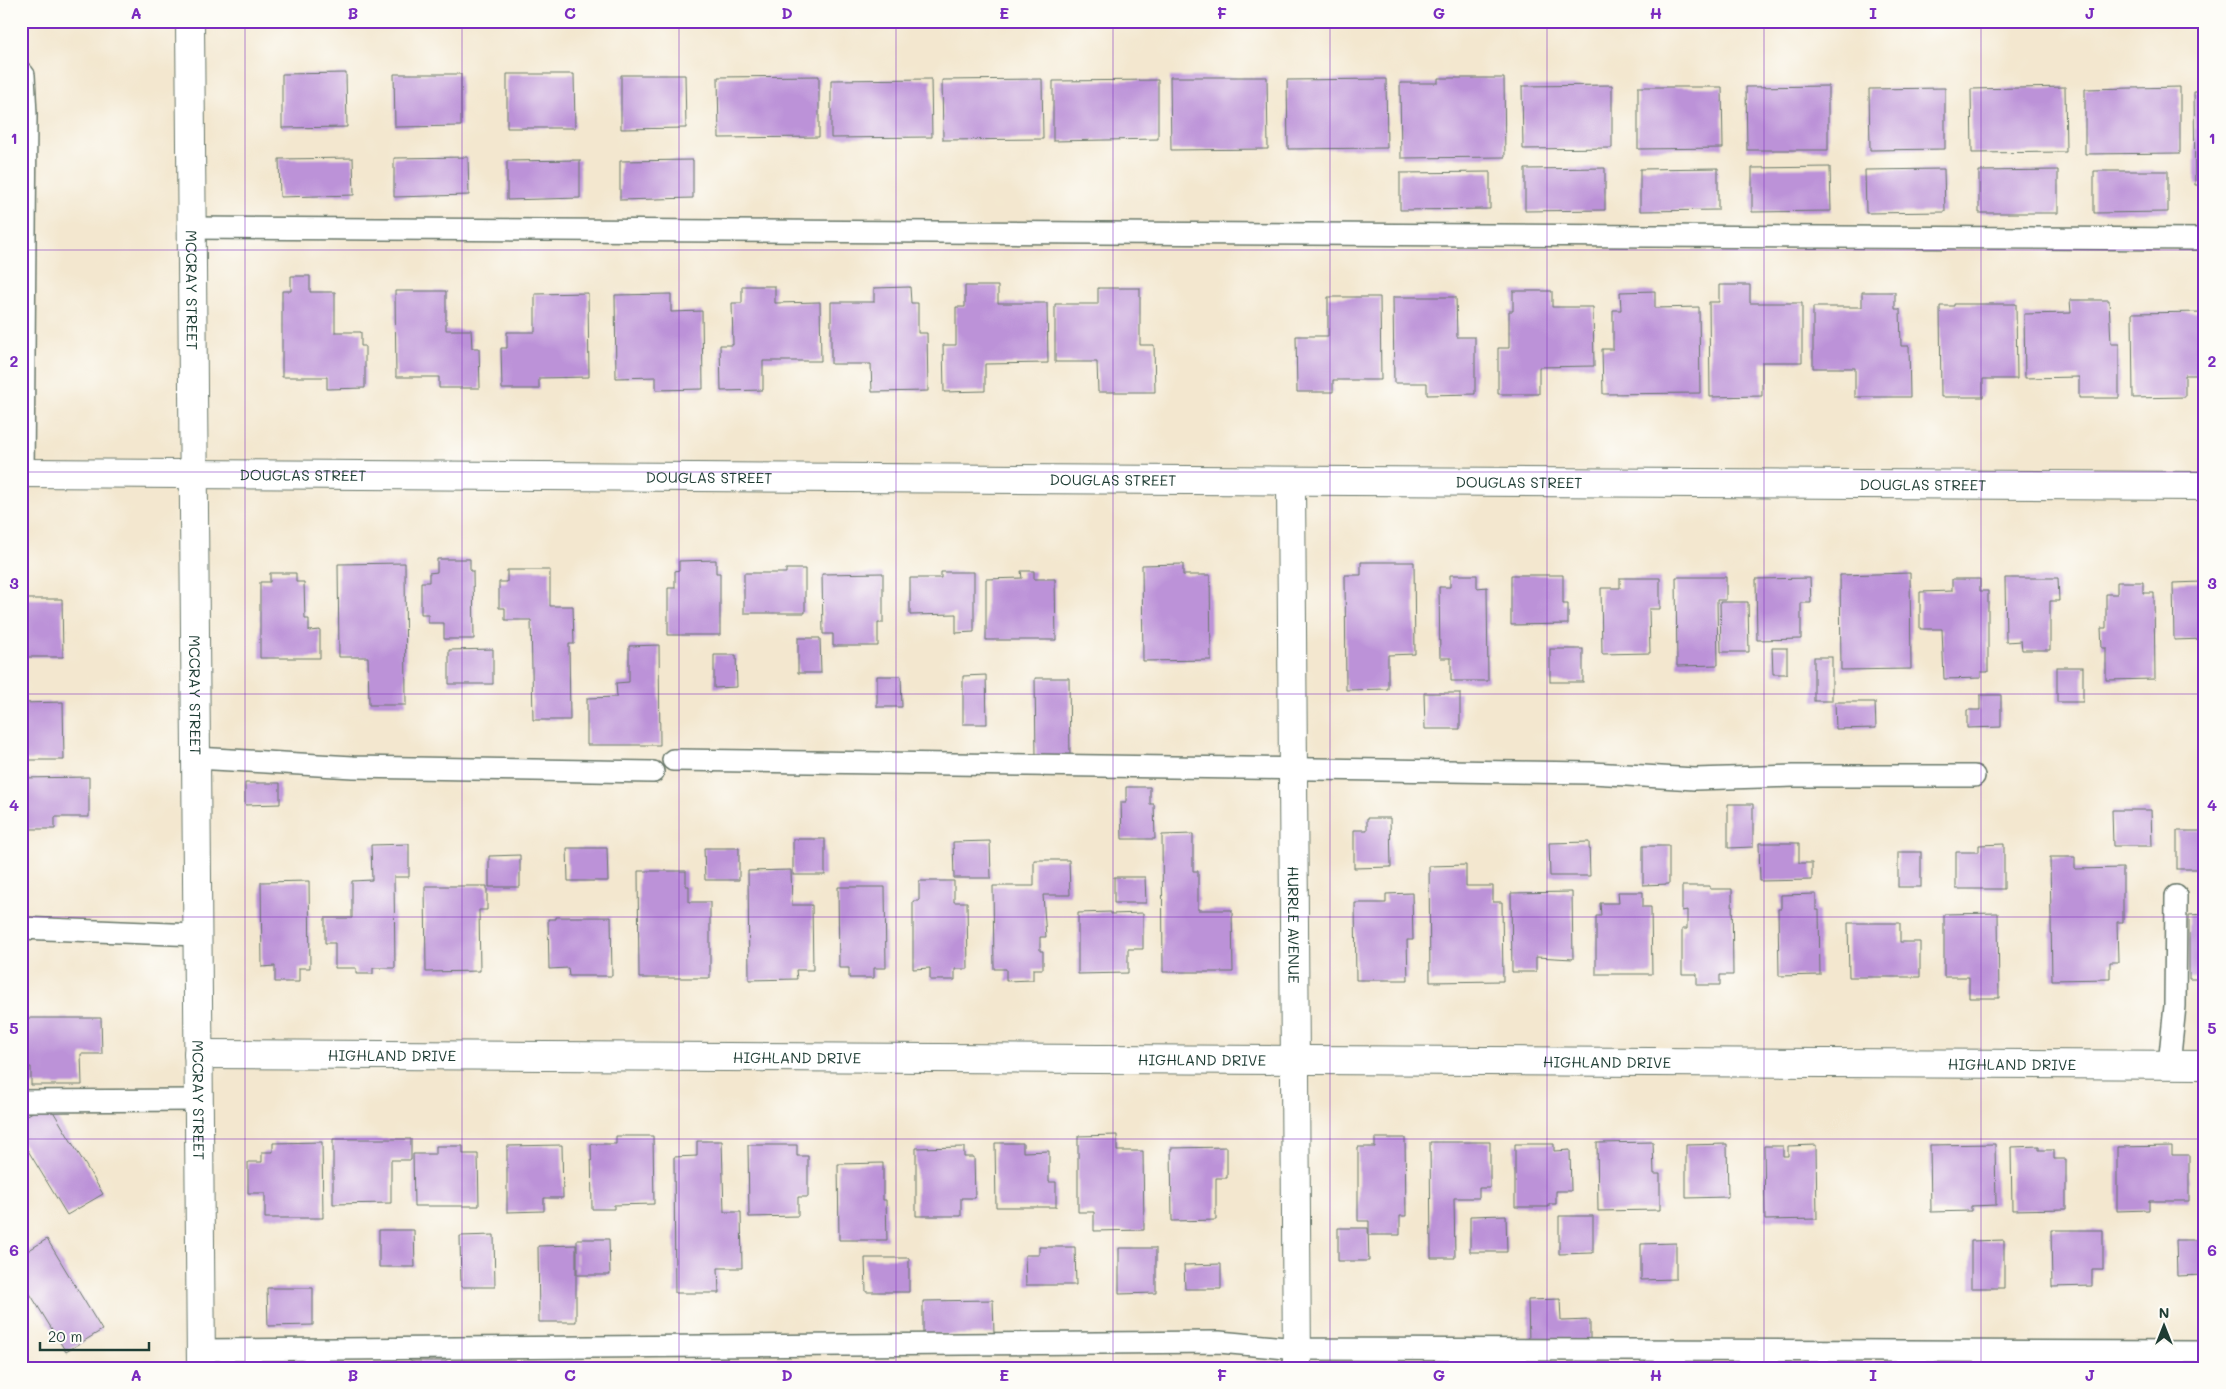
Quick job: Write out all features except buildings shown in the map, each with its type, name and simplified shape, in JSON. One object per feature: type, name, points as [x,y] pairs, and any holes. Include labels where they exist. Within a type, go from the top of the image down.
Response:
[{"type":"street","name":"MCCRAY STREET","points":[[190,21],[201,1359]]},
{"type":"street","name":"DOUGLAS STREET","points":[[22,473],[2205,486]]},
{"type":"street","name":"HURRLE AVENUE","points":[[1291,480],[1297,1358]]},
{"type":"street","name":"HIGHLAND DRIVE","points":[[198,1054],[2205,1065]]},
{"type":"lane","points":[[21,72],[24,75],[26,115],[22,473]]},
{"type":"lane","points":[[191,228],[2205,239]]},
{"type":"lane","points":[[196,758],[353,767],[652,772]]},
{"type":"lane","points":[[673,760],[1592,773],[1695,779],[1793,776],[1974,776]]},
{"type":"lane","points":[[2169,1065],[2175,1006],[2176,896]]},
{"type":"lane","points":[[21,928],[197,935]]},
{"type":"lane","points":[[21,1101],[199,1100]]},
{"type":"lane","points":[[201,1359],[1219,1342],[1297,1358],[2205,1352]]}]
